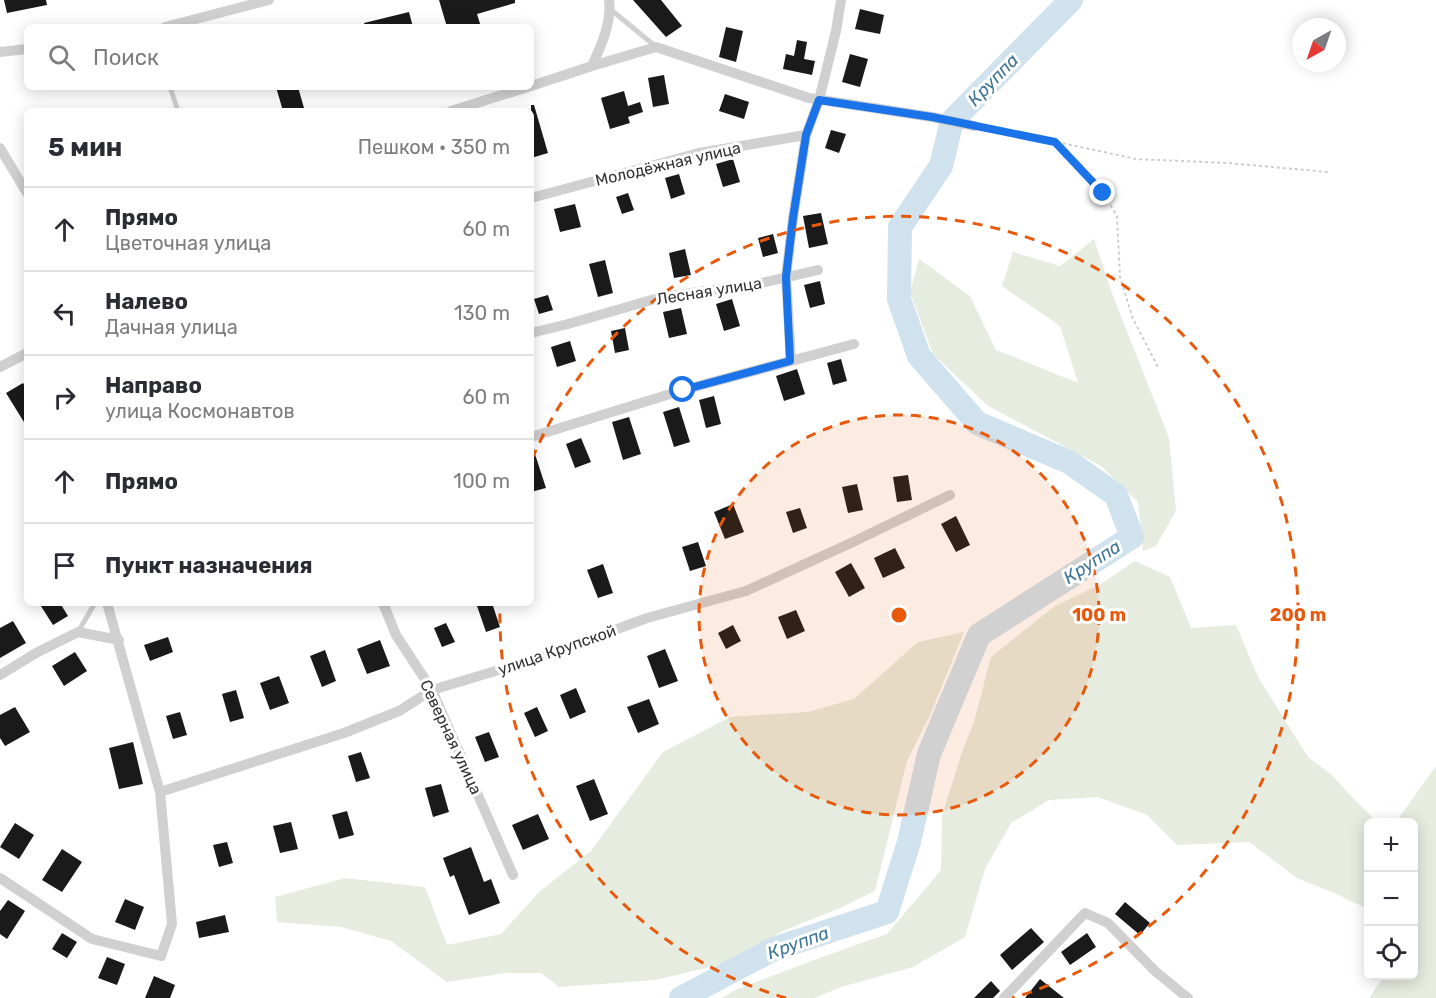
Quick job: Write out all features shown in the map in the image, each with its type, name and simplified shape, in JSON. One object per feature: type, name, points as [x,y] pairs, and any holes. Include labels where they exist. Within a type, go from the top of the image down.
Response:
[{"type":"street","points":[[177,24],[269,0]]},
{"type":"street","points":[[790,361],[786,277],[793,218],[806,135],[819,100],[841,0]]},
{"type":"street","points":[[592,66],[603,41],[609,4]]},
{"type":"street","points":[[534,84],[656,47],[808,98],[932,117],[974,126]]},
{"type":"street","points":[[0,52],[24,48]]},
{"type":"street","points":[[460,108],[517,90]]},
{"type":"street","name":"Молодёжная улица","points":[[534,197],[699,153],[806,135]]},
{"type":"street","points":[[0,148],[24,188]]},
{"type":"street","name":"Лесная улица","points":[[534,332],[662,297],[757,284],[818,270]]},
{"type":"street","points":[[534,436],[683,390],[854,344]]},
{"type":"street","points":[[0,368],[24,355]]},
{"type":"street","name":"улица Крупской","points":[[160,792],[344,734],[399,711],[432,690],[542,657],[647,618],[746,591],[950,495]]},
{"type":"street","points":[[0,878],[92,939],[161,956],[172,924],[160,792],[108,606]]},
{"type":"street","name":"Северная улица","points":[[384,606],[396,635],[432,690],[513,875]]},
{"type":"street","points":[[0,675],[36,652],[78,632],[118,640]]},
{"type":"street","points":[[1004,998],[1085,913],[1108,923],[1155,971],[1188,998]]},
{"type":"lane","points":[[609,4],[656,47]]},
{"type":"lane","points":[[171,90],[177,108]]},
{"type":"lane","points":[[78,632],[93,606]]},
{"type":"path","points":[[974,126],[1136,159],[1328,172]]},
{"type":"path","points":[[1055,142],[1103,193],[1117,216],[1120,277],[1133,319],[1159,369]]},
{"type":"shaded area","points":[[1094,239],[1113,296],[1169,438],[1176,511],[1156,546],[1143,551],[1138,502],[1101,466],[988,406],[933,354],[910,292],[919,259],[970,296],[996,350],[1078,383],[1060,326],[1002,286],[1013,252],[1060,266]]},
{"type":"shaded area","points":[[1135,561],[1170,577],[1191,628],[1236,625],[1258,677],[1308,757],[1332,775],[1373,818],[1364,818],[1364,907],[1297,878],[1249,842],[1177,845],[1147,815],[1098,797],[1049,800],[1011,823],[985,869],[965,937],[913,967],[841,987],[815,998],[722,998],[733,991],[887,934],[941,870],[942,816],[974,722],[991,657],[1055,606],[1101,584]]},
{"type":"shaded area","points":[[964,632],[930,715],[907,761],[875,891],[785,930],[726,963],[656,980],[559,987],[541,973],[506,973],[447,982],[391,941],[341,927],[277,922],[275,897],[345,878],[425,887],[447,945],[501,934],[539,892],[591,851],[663,752],[730,717],[808,712],[854,699],[918,642]]},
{"type":"shaded area","points":[[1436,766],[1436,998],[1369,998],[1381,980],[1418,980],[1418,818],[1399,818]]},
{"type":"building","points":[[4,0],[46,0],[47,5],[7,13]]},
{"type":"building","points":[[439,0],[515,0],[515,3],[477,14],[480,24],[446,24]]},
{"type":"building","points":[[633,0],[661,0],[682,26],[666,37]]},
{"type":"building","points":[[860,9],[884,15],[880,34],[855,29]]},
{"type":"building","points":[[409,12],[412,24],[364,24]]},
{"type":"building","points":[[726,27],[743,31],[736,62],[719,57]]},
{"type":"building","points":[[797,40],[807,42],[804,59],[815,61],[812,75],[783,69],[786,54],[794,56]]},
{"type":"building","points":[[850,54],[868,59],[860,87],[842,82]]},
{"type":"building","points":[[664,75],[669,104],[653,107],[648,78]]},
{"type":"building","points":[[277,90],[299,90],[304,108],[282,108]]},
{"type":"building","points":[[624,91],[628,106],[640,102],[643,112],[628,117],[630,123],[610,129],[601,98]]},
{"type":"building","points":[[725,94],[749,102],[744,119],[719,111]]},
{"type":"building","points":[[531,105],[534,105],[548,153],[534,157],[534,108],[531,108]]},
{"type":"building","points":[[831,130],[846,134],[839,153],[825,148]]},
{"type":"building","points":[[733,159],[740,182],[723,187],[716,164]]},
{"type":"building","points":[[679,174],[685,194],[671,199],[665,178]]},
{"type":"building","points":[[628,193],[634,210],[622,214],[616,197]]},
{"type":"building","points":[[575,204],[581,227],[560,232],[554,209]]},
{"type":"building","points":[[821,213],[828,244],[809,248],[803,216]]},
{"type":"building","points":[[773,234],[778,253],[763,257],[758,238]]},
{"type":"building","points":[[685,249],[691,275],[674,278],[669,253]]},
{"type":"building","points":[[605,260],[613,293],[598,297],[589,264]]},
{"type":"building","points":[[820,281],[825,304],[810,308],[804,285]]},
{"type":"building","points":[[548,295],[553,310],[539,314],[534,299]]},
{"type":"building","points":[[732,299],[740,326],[724,331],[716,304]]},
{"type":"building","points":[[681,308],[687,334],[669,338],[663,312]]},
{"type":"building","points":[[625,328],[629,350],[615,353],[611,331]]},
{"type":"building","points":[[570,341],[576,361],[557,367],[551,347]]},
{"type":"building","points":[[841,359],[847,381],[833,385],[827,363]]},
{"type":"building","points":[[797,369],[805,394],[784,401],[776,376]]},
{"type":"building","points":[[24,384],[24,422],[6,393]]},
{"type":"building","points":[[714,396],[721,424],[706,428],[699,400]]},
{"type":"building","points":[[679,407],[690,442],[674,447],[663,412]]},
{"type":"building","points":[[629,417],[641,454],[623,460],[612,422]]},
{"type":"building","points":[[581,438],[591,462],[575,468],[566,444]]},
{"type":"building","points":[[534,451],[546,488],[534,491]]},
{"type":"building","points":[[908,475],[912,500],[897,502],[893,477]]},
{"type":"building","points":[[857,484],[863,510],[848,513],[842,487]]},
{"type":"building","points":[[733,504],[744,532],[725,539],[714,512]]},
{"type":"building","points":[[800,508],[807,528],[793,533],[786,512]]},
{"type":"building","points":[[956,516],[970,545],[956,552],[941,524]]},
{"type":"building","points":[[698,542],[706,566],[690,571],[682,547]]},
{"type":"building","points":[[895,548],[905,568],[883,578],[874,558]]},
{"type":"building","points":[[851,563],[865,588],[849,597],[835,572]]},
{"type":"building","points":[[603,564],[613,593],[598,598],[587,570]]},
{"type":"building","points":[[41,606],[62,606],[68,616],[53,625]]},
{"type":"building","points":[[477,606],[493,606],[500,627],[486,632]]},
{"type":"building","points":[[796,610],[805,631],[787,639],[778,617]]},
{"type":"building","points":[[13,621],[26,643],[0,658],[0,628]]},
{"type":"building","points":[[446,623],[455,642],[442,647],[434,628]]},
{"type":"building","points":[[733,625],[741,641],[726,649],[718,633]]},
{"type":"building","points":[[168,637],[173,652],[150,661],[144,645]]},
{"type":"building","points":[[380,640],[390,666],[367,674],[357,649]]},
{"type":"building","points":[[665,649],[678,681],[659,688],[647,656]]},
{"type":"building","points":[[325,650],[336,681],[322,687],[310,656]]},
{"type":"building","points":[[75,652],[87,671],[64,686],[52,666]]},
{"type":"building","points":[[279,676],[289,703],[270,710],[260,683]]},
{"type":"building","points":[[576,688],[586,712],[570,719],[560,695]]},
{"type":"building","points":[[236,690],[244,718],[230,722],[222,694]]},
{"type":"building","points":[[649,699],[659,724],[638,733],[627,707]]},
{"type":"building","points":[[15,707],[30,732],[5,746],[0,738],[0,715]]},
{"type":"building","points":[[537,707],[548,731],[535,737],[524,713]]},
{"type":"building","points":[[180,712],[187,735],[173,739],[166,716]]},
{"type":"building","points":[[489,732],[499,757],[485,762],[475,737]]},
{"type":"building","points":[[133,742],[143,784],[119,789],[109,748]]},
{"type":"building","points":[[361,752],[370,778],[356,782],[348,756]]},
{"type":"building","points":[[594,779],[608,814],[590,821],[576,786]]},
{"type":"building","points":[[441,784],[449,812],[433,817],[425,788]]},
{"type":"building","points":[[347,811],[354,835],[339,839],[332,815]]},
{"type":"building","points":[[538,814],[549,839],[523,850],[512,825]]},
{"type":"building","points":[[291,822],[298,849],[280,853],[273,826]]},
{"type":"building","points":[[15,823],[34,835],[19,859],[0,847]]},
{"type":"building","points":[[227,842],[233,863],[219,867],[213,845]]},
{"type":"building","points":[[471,847],[484,882],[491,879],[500,903],[469,915],[454,875],[450,877],[443,858]]},
{"type":"building","points":[[62,849],[82,862],[62,892],[42,880]]},
{"type":"building","points":[[125,899],[144,907],[135,930],[115,922]]},
{"type":"building","points":[[8,900],[25,911],[7,939],[0,934],[0,911]]},
{"type":"building","points":[[1125,902],[1150,923],[1140,935],[1115,914]]},
{"type":"building","points":[[225,915],[229,932],[199,938],[196,922]]},
{"type":"building","points":[[1031,928],[1044,942],[1012,970],[1000,955]]},
{"type":"building","points":[[62,933],[77,942],[67,958],[52,949]]},
{"type":"building","points":[[1087,933],[1096,947],[1070,965],[1061,952]]},
{"type":"building","points":[[107,957],[125,964],[117,985],[98,978]]},
{"type":"building","points":[[154,976],[175,985],[170,998],[145,998]]},
{"type":"building","points":[[1040,979],[1064,998],[1025,998]]},
{"type":"building","points":[[991,981],[1000,991],[993,998],[974,998]]},
{"type":"waterway","name":"Круппа","points":[[681,998],[774,949],[887,912],[909,842],[929,754],[979,635],[1132,537],[1116,495],[1069,462],[977,423],[919,356],[899,299],[900,227],[941,166],[952,121],[1071,0]]},
{"type":"route","points":[[683,390],[790,361],[786,277],[806,135],[819,100],[932,117],[1055,142],[1103,193]]}]
